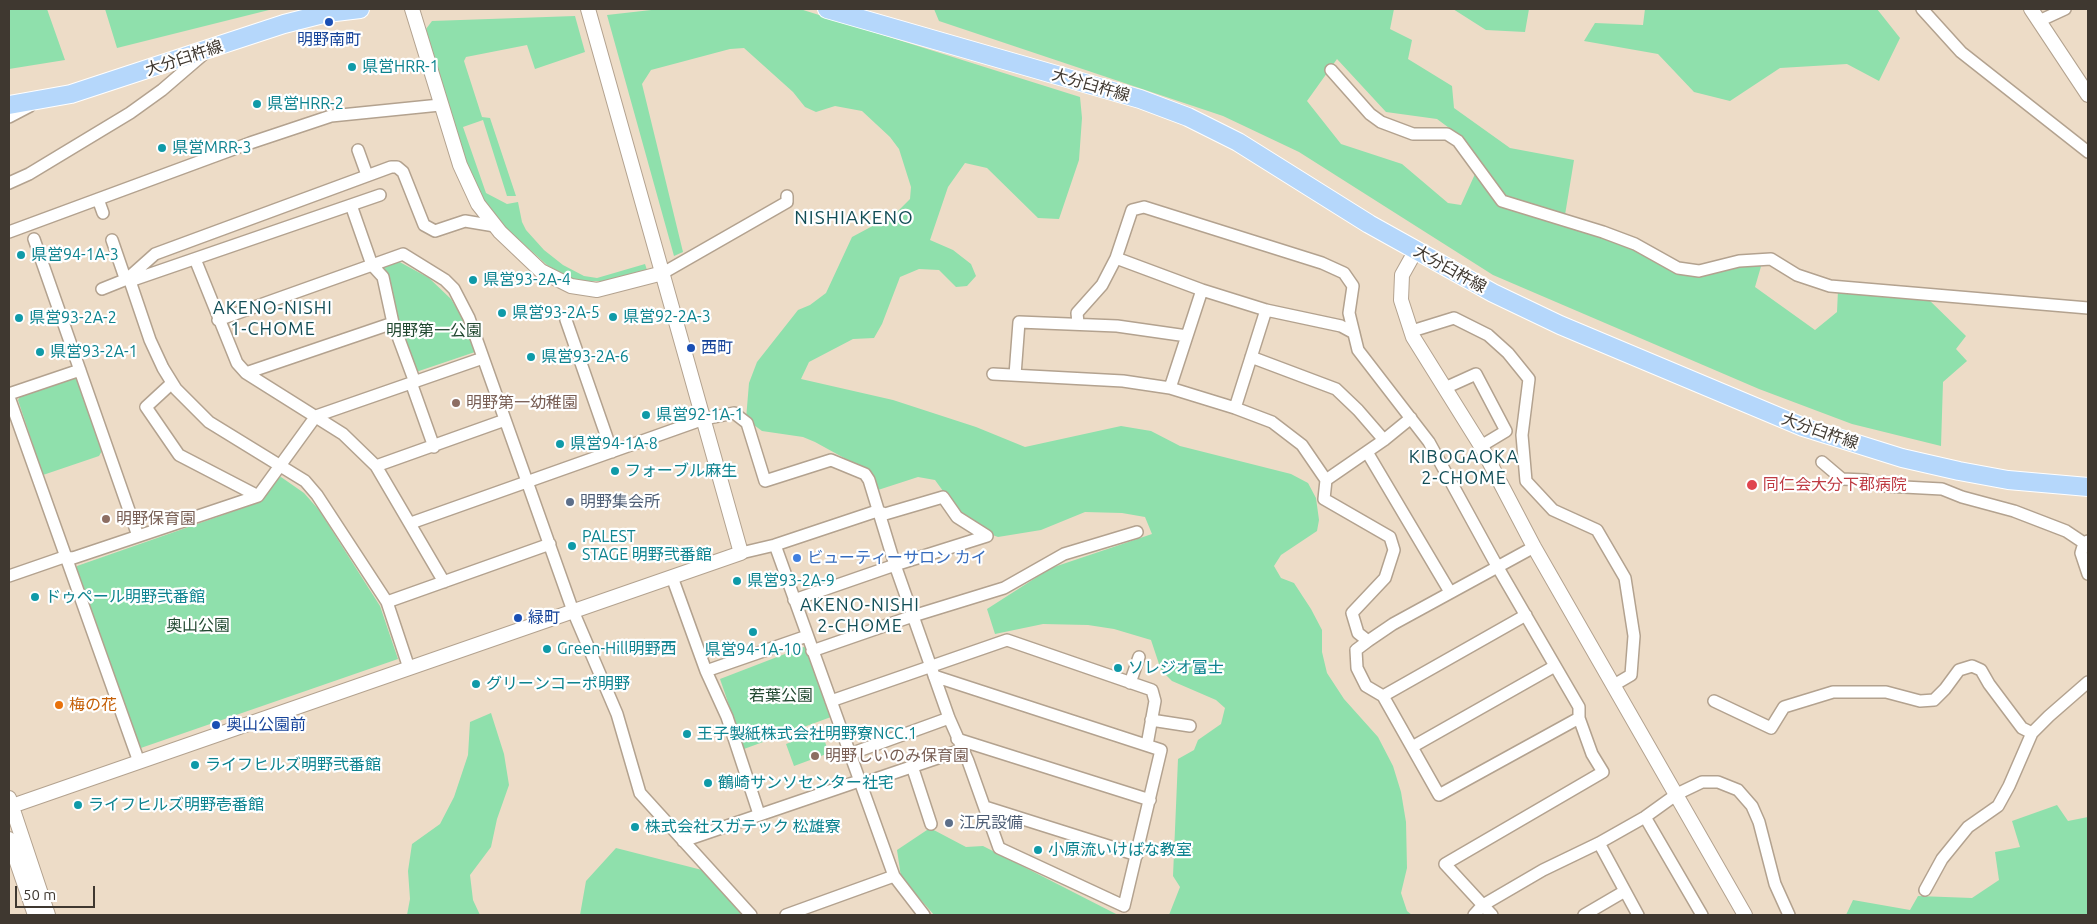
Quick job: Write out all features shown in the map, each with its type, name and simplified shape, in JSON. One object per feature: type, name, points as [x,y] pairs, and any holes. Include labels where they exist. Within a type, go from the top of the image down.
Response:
[{"type":"main road","name":"大分臼杵線","points":[[9,105],[40,101],[96,87],[306,18],[360,9]]},
{"type":"main road","name":"大分臼杵線","points":[[827,9],[1140,99],[1188,117],[1238,142],[1369,224],[1493,293],[1560,325],[1803,427],[1902,458],[1959,471],[2008,480],[2088,487]]},
{"type":"street","points":[[412,9],[453,147],[478,204],[495,226],[541,271],[571,286],[597,290],[662,273],[787,202],[787,196]]},
{"type":"street","points":[[1922,9],[1961,52],[2088,152]]},
{"type":"street","points":[[2031,9],[2088,95]]},
{"type":"street","points":[[2039,21],[2065,9]]},
{"type":"street","points":[[590,15],[741,553]]},
{"type":"street","points":[[9,183],[29,174],[130,113],[162,90],[203,54],[213,48]]},
{"type":"street","points":[[1331,70],[1370,114],[1381,122],[1413,134],[1447,134],[1458,141],[1502,201],[1611,235],[1634,244],[1678,268],[1699,271],[1739,261],[1771,259],[1797,275],[1830,286],[2088,308]]},
{"type":"street","points":[[9,117],[40,101]]},
{"type":"street","points":[[9,232],[331,116],[440,105]]},
{"type":"street","points":[[358,150],[367,175]]},
{"type":"street","points":[[129,280],[155,254],[391,166],[397,167],[403,172],[424,225],[435,231],[465,221],[495,226]]},
{"type":"street","points":[[102,289],[380,195]]},
{"type":"street","points":[[98,199],[103,213]]},
{"type":"street","points":[[351,205],[372,265],[382,277],[393,323],[434,447]]},
{"type":"street","points":[[1078,323],[1077,313],[1102,285],[1116,258],[1132,210],[1144,207],[1322,262],[1344,273],[1353,286],[1349,312],[1358,350],[1429,442],[1579,707],[1579,718],[1592,754],[1603,772],[1445,864],[1492,915]]},
{"type":"street","points":[[34,239],[138,536]]},
{"type":"street","points":[[112,240],[129,280],[150,340],[172,383],[191,406],[209,422],[305,481],[317,495],[387,602],[409,668]]},
{"type":"street","points":[[1416,250],[1402,275],[1401,300],[1412,332],[1481,446],[1534,546],[1678,794],[1745,915]]},
{"type":"street","points":[[218,320],[403,254],[445,280],[462,303],[483,358],[574,611],[618,714],[640,793],[751,915]]},
{"type":"street","points":[[1116,258],[1202,290],[1266,310],[1341,326],[1354,333]]},
{"type":"street","points":[[195,259],[232,353],[246,374],[343,434],[376,466],[444,582]]},
{"type":"street","points":[[1170,388],[1202,290]]},
{"type":"street","points":[[1235,408],[1266,310]]},
{"type":"street","points":[[1412,332],[1454,318],[1488,335],[1508,354],[1529,379],[1522,435],[1526,481],[1553,510],[1596,530],[1625,578],[1634,636],[1631,675],[1614,685]]},
{"type":"street","points":[[566,320],[612,452]]},
{"type":"street","points":[[1015,375],[1019,322],[1078,323],[1159,331],[1187,336]]},
{"type":"street","points":[[246,374],[393,323]]},
{"type":"street","points":[[1251,357],[1336,389],[1358,410],[1384,440]]},
{"type":"street","points":[[9,576],[64,557],[74,558],[258,496],[316,416],[483,358]]},
{"type":"street","points":[[80,370],[9,396],[64,557],[139,762]]},
{"type":"street","points":[[993,374],[1123,381],[1170,388],[1235,408],[1272,422],[1302,445],[1326,480],[1324,499],[1390,537],[1394,550],[1385,578],[1352,614],[1358,633],[1368,641]]},
{"type":"street","points":[[1445,388],[1476,374],[1506,431],[1481,446]]},
{"type":"street","points":[[172,383],[146,407],[179,455],[258,496]]},
{"type":"street","points":[[411,523],[704,419],[734,413],[747,424],[765,481],[831,460],[865,474],[869,480],[877,511],[932,671],[959,744],[968,761],[999,848],[1124,906],[1161,750],[932,671]]},
{"type":"street","points":[[1326,480],[1412,418]]},
{"type":"street","points":[[376,466],[434,447],[505,420]]},
{"type":"street","points":[[1367,452],[1450,592]]},
{"type":"street","points":[[1822,462],[1842,479],[1865,480],[1885,486],[1942,489],[2066,531],[2086,542],[2081,554],[2088,574]]},
{"type":"street","points":[[48,915],[10,803],[139,762],[741,553],[775,545],[877,511],[885,514],[942,497],[957,516],[987,536],[794,600]]},
{"type":"street","points":[[812,651],[913,616],[1004,588],[1064,554],[1137,532]]},
{"type":"street","points":[[387,602],[550,544]]},
{"type":"street","points":[[775,545],[894,876],[924,915]]},
{"type":"street","points":[[1534,546],[1393,624],[1368,641],[1356,650],[1356,668],[1366,686],[1383,696],[1439,795],[1579,718]]},
{"type":"street","points":[[672,577],[706,671],[727,717],[760,814]]},
{"type":"street","points":[[1383,696],[1526,615]]},
{"type":"street","points":[[706,671],[807,636]]},
{"type":"street","points":[[831,702],[932,671],[1007,640],[1152,690],[1155,701],[1147,745]]},
{"type":"street","points":[[1130,683],[1138,657]]},
{"type":"street","points":[[1412,747],[1555,666]]},
{"type":"street","points":[[1714,701],[1771,728],[1784,707],[1833,692],[1886,692],[1920,701],[1934,700],[1959,670],[1972,666],[1981,670],[1989,684],[2022,728],[2032,733]]},
{"type":"street","points":[[1926,890],[1942,859],[1968,827],[1998,806],[2013,779],[2032,733],[2048,716],[2088,682]]},
{"type":"street","points":[[850,754],[949,718]]},
{"type":"street","points":[[1151,720],[1190,726]]},
{"type":"street","points":[[683,841],[860,781],[864,783],[912,766],[959,744],[1150,800]]},
{"type":"street","points":[[912,766],[931,824]]},
{"type":"street","points":[[1474,915],[1483,905],[1543,870],[1599,843],[1645,817],[1678,794],[1702,782],[1718,782],[1738,790],[1752,806],[1759,822],[1775,884],[1789,915]]},
{"type":"street","points":[[985,807],[1137,855]]},
{"type":"street","points":[[1645,817],[1702,915]]},
{"type":"street","points":[[9,840],[35,915]]},
{"type":"street","points":[[1599,843],[1638,915]]},
{"type":"street","points":[[786,915],[894,876]]},
{"type":"street","points":[[1584,915],[1625,891]]},
{"type":"green space","points":[[9,9],[47,9],[65,60],[9,69]]},
{"type":"green space","points":[[105,9],[273,9],[117,48]]},
{"type":"green space","points":[[660,9],[800,9],[1080,97],[1082,118],[1079,160],[1059,219],[1038,218],[987,168],[965,163],[948,187],[930,240],[953,250],[971,264],[976,276],[967,286],[956,287],[939,270],[919,269],[900,277],[882,324],[874,338],[853,339],[809,362],[801,379],[893,400],[976,427],[1025,447],[1121,426],[1151,431],[1180,446],[1291,474],[1308,483],[1316,498],[1319,520],[1317,531],[1281,555],[1274,566],[1281,578],[1294,583],[1311,609],[1322,630],[1322,652],[1327,673],[1344,699],[1378,737],[1393,766],[1401,792],[1406,822],[1407,868],[1401,893],[1407,911],[1412,915],[1169,915],[1180,887],[1173,876],[1178,759],[1194,750],[1198,740],[1221,724],[1225,708],[1216,700],[1172,681],[1161,670],[1151,640],[1114,629],[1088,625],[1043,624],[995,634],[987,609],[1051,568],[1152,534],[1145,517],[1122,513],[1085,512],[1041,530],[998,537],[987,533],[959,513],[935,480],[918,477],[878,490],[875,481],[866,470],[815,442],[803,437],[762,431],[746,419],[749,383],[757,362],[798,310],[810,305],[826,293],[852,237],[895,214],[910,199],[911,187],[899,149],[890,137],[862,111],[835,106],[816,112],[805,107],[793,92],[744,48],[730,49],[651,70],[642,84],[683,252],[674,256],[607,15]]},
{"type":"green space","points":[[934,9],[1394,9],[1390,29],[1412,40],[1408,59],[1452,86],[1454,108],[1510,148],[1574,160],[1565,215],[1503,197],[1460,136],[1437,119],[1386,112],[1337,59],[1307,101],[1341,144],[1402,164],[1448,203],[1461,205],[1475,174],[1502,206],[1601,233],[1701,274],[1762,263],[1755,287],[1815,330],[1837,312],[1838,290],[1926,297],[1966,336],[1956,349],[1967,361],[1943,382],[1941,446],[1852,424],[1759,389],[1493,275],[1299,152],[1223,116],[939,21]]},
{"type":"green space","points":[[1453,9],[1529,9],[1525,32],[1486,30]]},
{"type":"green space","points":[[1645,9],[1877,9],[1900,38],[1879,81],[1847,64],[1780,68],[1730,101],[1694,92],[1658,54],[1584,41],[1595,23],[1643,25]]},
{"type":"green space","points":[[575,16],[585,52],[535,69],[527,45],[466,57],[464,61],[482,117],[490,118],[516,196],[507,196],[483,120],[463,127],[486,193],[507,204],[518,202],[522,222],[526,230],[544,250],[563,265],[584,276],[597,278],[645,264],[647,270],[606,281],[581,281],[570,278],[547,265],[496,219],[484,202],[467,170],[426,29],[432,21]]},
{"type":"green space","name":"明野第一公園","points":[[396,260],[429,278],[451,299],[463,319],[475,352],[416,372],[383,277],[382,267]]},
{"type":"green space","points":[[78,376],[103,449],[99,456],[43,475],[18,400],[23,392]]},
{"type":"green space","name":"奥山公園","points":[[281,477],[304,493],[319,510],[380,606],[398,659],[135,750],[74,574],[77,566],[260,502],[277,478]]},
{"type":"green space","name":"若葉公園","points":[[803,647],[808,648],[831,717],[744,749],[720,679]]},
{"type":"green space","points":[[491,713],[504,754],[509,785],[497,819],[491,847],[470,875],[473,900],[480,915],[407,915],[410,899],[408,871],[412,844],[440,824],[454,797],[468,755],[470,722]]},
{"type":"green space","points":[[821,731],[829,753],[794,766],[786,744]]},
{"type":"green space","points":[[2057,805],[2068,821],[2088,817],[2088,915],[1846,915],[1853,900],[1910,910],[1918,896],[1972,898],[1999,880],[1995,852],[2020,847],[2012,821]]},
{"type":"green space","points":[[930,828],[966,847],[983,846],[1118,915],[934,915],[901,877],[897,850]]},
{"type":"green space","points":[[616,848],[702,870],[744,915],[580,915],[586,881]]},
{"type":"place","name":"明野南町","points":[[329,22]]},
{"type":"place","name":"県営HRR-1","points":[[352,67]]},
{"type":"place","name":"県営HRR-2","points":[[257,104]]},
{"type":"place","name":"県営MRR-3","points":[[162,148]]},
{"type":"place","name":"県営94-1A-3","points":[[21,255]]},
{"type":"place","name":"県営93-2A-4","points":[[473,280]]},
{"type":"place","name":"県営93-2A-5","points":[[502,313]]},
{"type":"place","name":"県営92-2A-3","points":[[613,317]]},
{"type":"place","name":"県営93-2A-2","points":[[19,318]]},
{"type":"place","name":"西町","points":[[691,348]]},
{"type":"place","name":"県営93-2A-1","points":[[40,352]]},
{"type":"place","name":"県営93-2A-6","points":[[531,357]]},
{"type":"place","name":"明野第一幼稚園","points":[[456,403]]},
{"type":"place","name":"県営92-1A-1","points":[[646,415]]},
{"type":"place","name":"県営94-1A-8","points":[[560,444]]},
{"type":"place","name":"フォーブル麻生","points":[[615,471]]},
{"type":"place","name":"同仁会大分下郡病院","points":[[1752,485]]},
{"type":"place","name":"明野集会所","points":[[570,502]]},
{"type":"place","name":"明野保育園","points":[[106,519]]},
{"type":"place","name":"PALEST STAGE 明野弐番館","points":[[572,546]]},
{"type":"place","name":"ビューティーサロン カイ","points":[[797,558]]},
{"type":"place","name":"県営93-2A-9","points":[[737,581]]},
{"type":"place","name":"ドゥペール明野弐番館","points":[[35,597]]},
{"type":"place","name":"緑町","points":[[518,618]]},
{"type":"place","name":"県営94-1A-10","points":[[753,632]]},
{"type":"place","name":"Green-Hill明野西","points":[[547,649]]},
{"type":"place","name":"ソレジオ富士","points":[[1118,668]]},
{"type":"place","name":"グリーンコーポ明野","points":[[476,684]]},
{"type":"place","name":"梅の花","points":[[59,705]]},
{"type":"place","name":"奥山公園前","points":[[216,725]]},
{"type":"place","name":"王子製紙株式会社明野寮NCC.1","points":[[687,734]]},
{"type":"place","name":"明野しいのみ保育園","points":[[815,756]]},
{"type":"place","name":"ライフヒルズ明野弐番館","points":[[195,765]]},
{"type":"place","name":"鶴崎サンソセンター社宅","points":[[708,783]]},
{"type":"place","name":"ライフヒルズ明野壱番館","points":[[78,805]]},
{"type":"place","name":"江尻設備","points":[[949,823]]},
{"type":"place","name":"株式会社スガテック 松雄寮","points":[[635,827]]},
{"type":"place","name":"小原流いけばな教室","points":[[1038,850]]},
{"type":"district","name":"NISHIAKENO","points":[[854,218]]},
{"type":"district","name":"AKENO-NISHI 1-CHOME","points":[[273,318]]},
{"type":"district","name":"KIBOGAOKA 2-CHOME","points":[[1464,467]]},
{"type":"district","name":"AKENO-NISHI 2-CHOME","points":[[860,615]]}]
